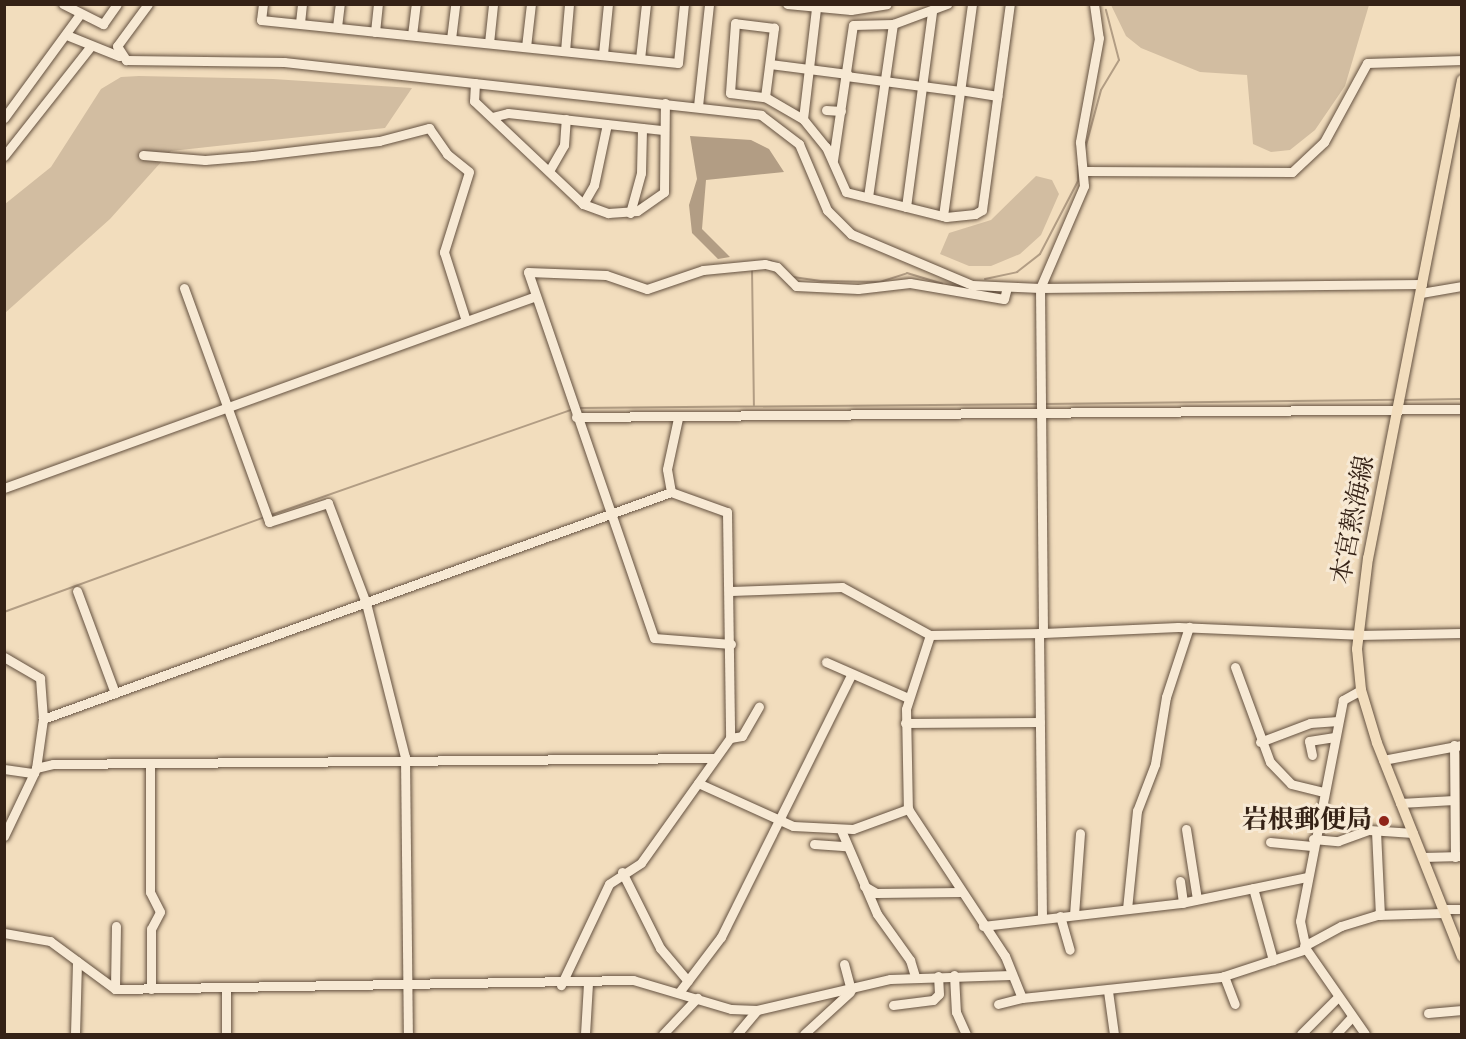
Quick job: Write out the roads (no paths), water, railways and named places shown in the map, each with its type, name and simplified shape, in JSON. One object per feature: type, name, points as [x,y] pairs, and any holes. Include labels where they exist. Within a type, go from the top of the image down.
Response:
[{"type":"main road","name":"本宮熱海線","points":[[1461,80],[1459,110],[1398,409],[1358,635],[1361,690],[1383,760],[1461,957]]},
{"type":"street","points":[[63,4],[103,24],[117,4]]},
{"type":"street","points":[[119,56],[118,44],[148,4]]},
{"type":"street","points":[[263,4],[261,20],[678,63],[684,4]]},
{"type":"street","points":[[300,23],[302,4]]},
{"type":"street","points":[[337,27],[340,4]]},
{"type":"street","points":[[375,32],[378,4]]},
{"type":"street","points":[[412,35],[416,4]]},
{"type":"street","points":[[451,39],[455,4]]},
{"type":"street","points":[[489,43],[493,4]]},
{"type":"street","points":[[526,47],[531,4]]},
{"type":"street","points":[[564,51],[569,4]]},
{"type":"street","points":[[603,54],[608,4]]},
{"type":"street","points":[[640,59],[646,4]]},
{"type":"street","points":[[698,106],[709,4]]},
{"type":"street","points":[[787,4],[854,10],[888,4]]},
{"type":"street","points":[[832,160],[854,25],[893,24],[932,12],[947,4]]},
{"type":"street","points":[[943,216],[972,4]]},
{"type":"street","points":[[765,97],[774,28],[735,23],[730,93],[765,97],[803,119],[832,160],[846,192],[943,216],[982,210],[1010,4]]},
{"type":"street","points":[[1042,918],[1040,288],[1084,186],[1086,171],[1080,142],[1099,38],[1094,4]]},
{"type":"street","points":[[803,119],[816,8]]},
{"type":"street","points":[[906,207],[932,12]]},
{"type":"street","points":[[4,118],[69,36],[80,14]]},
{"type":"street","points":[[868,197],[893,24]]},
{"type":"street","points":[[69,36],[119,56],[168,64],[284,62],[753,112],[783,128],[808,158],[830,214],[851,234],[955,280],[1040,288],[1422,288],[1461,286]]},
{"type":"street","points":[[4,156],[91,46]]},
{"type":"street","points":[[1086,171],[1284,174],[1305,162],[1324,141],[1367,63],[1461,60]]},
{"type":"street","points":[[770,64],[998,96]]},
{"type":"street","points":[[475,83],[474,101],[584,204],[608,213],[630,213],[652,206],[664,192],[665,103]]},
{"type":"street","points":[[826,110],[841,111]]},
{"type":"street","points":[[492,117],[508,113],[663,130]]},
{"type":"street","points":[[549,171],[564,145],[566,119]]},
{"type":"street","points":[[584,204],[594,185],[607,124]]},
{"type":"street","points":[[143,155],[205,160],[253,156],[379,141],[429,128],[447,154],[469,172],[444,252],[466,321]]},
{"type":"street","points":[[630,213],[641,173],[642,128]]},
{"type":"street","points":[[731,644],[657,642],[526,274],[532,270],[581,278],[606,275],[647,289],[667,278],[758,264],[777,267],[793,286],[813,288],[910,283],[1004,299],[1007,286]]},
{"type":"street","points":[[184,288],[267,516],[328,503],[366,603],[405,763],[408,1035]]},
{"type":"street","points":[[4,488],[533,297]]},
{"type":"street","points":[[574,411],[678,418],[1042,411],[1461,409]]},
{"type":"street","points":[[671,492],[667,469],[678,418]]},
{"type":"street","points":[[43,719],[611,516],[671,492],[729,516],[730,738],[641,863],[622,872],[603,895],[561,985]]},
{"type":"street","points":[[731,591],[842,587],[930,635],[1189,627],[1358,635],[1461,633]]},
{"type":"street","points":[[77,591],[115,693]]},
{"type":"street","points":[[1127,909],[1137,811],[1155,764],[1166,697],[1189,627]]},
{"type":"street","points":[[930,635],[908,698],[905,723],[908,810],[1005,956],[1022,998]]},
{"type":"street","points":[[4,657],[39,676],[43,719],[35,771],[4,836]]},
{"type":"street","points":[[826,662],[851,675],[908,698]]},
{"type":"street","points":[[1235,667],[1260,742],[1291,784],[1324,792]]},
{"type":"street","points":[[680,991],[721,937],[851,675]]},
{"type":"street","points":[[1361,690],[1344,697],[1313,842],[1300,921],[1305,948],[1336,998],[1365,1035]]},
{"type":"street","points":[[730,738],[742,736],[759,707]]},
{"type":"street","points":[[1260,742],[1310,723],[1338,721]]},
{"type":"street","points":[[905,723],[1040,722]]},
{"type":"street","points":[[1312,755],[1309,741],[1335,737]]},
{"type":"street","points":[[1383,760],[1458,745],[1454,800],[1458,856],[1422,857]]},
{"type":"street","points":[[5,769],[35,771],[150,764],[715,758]]},
{"type":"street","points":[[150,764],[150,892],[160,912],[151,929],[151,989]]},
{"type":"street","points":[[698,783],[779,823],[841,830],[908,810]]},
{"type":"street","points":[[1400,803],[1454,800]]},
{"type":"street","points":[[1186,829],[1197,899]]},
{"type":"street","points":[[841,830],[863,885],[915,976]]},
{"type":"street","points":[[1376,831],[1380,915]]},
{"type":"street","points":[[1270,842],[1338,841],[1376,831],[1413,833]]},
{"type":"street","points":[[1074,915],[1080,833]]},
{"type":"street","points":[[814,844],[846,846]]},
{"type":"street","points":[[622,872],[660,948],[688,981]]},
{"type":"street","points":[[983,926],[1183,903],[1306,878]]},
{"type":"street","points":[[1180,881],[1183,903]]},
{"type":"street","points":[[863,885],[876,893],[961,892]]},
{"type":"street","points":[[1253,888],[1273,960]]},
{"type":"street","points":[[998,1004],[1022,998],[1108,991],[1224,976],[1305,948],[1341,926],[1380,915],[1461,909]]},
{"type":"street","points":[[1060,916],[1070,950]]},
{"type":"street","points":[[115,989],[116,926]]},
{"type":"street","points":[[4,933],[39,936],[115,989],[561,985],[643,981],[731,1009],[757,1010],[915,976],[1011,975]]},
{"type":"street","points":[[75,1035],[77,961]]},
{"type":"street","points":[[844,964],[850,991]]},
{"type":"street","points":[[893,1005],[933,1000],[940,988],[938,975]]},
{"type":"street","points":[[954,975],[956,1012],[966,1035]]},
{"type":"street","points":[[1224,976],[1235,1004]]},
{"type":"street","points":[[585,1035],[588,983]]},
{"type":"street","points":[[226,988],[226,1035]]},
{"type":"street","points":[[804,1035],[850,991]]},
{"type":"street","points":[[1108,991],[1114,1035]]},
{"type":"street","points":[[663,1035],[697,998]]},
{"type":"street","points":[[1302,1035],[1336,998]]},
{"type":"street","points":[[737,1035],[757,1010]]},
{"type":"street","points":[[1428,1013],[1461,1010]]},
{"type":"street","points":[[1336,1035],[1351,1018]]},
{"type":"waterway","points":[[1085,149],[1101,90],[1119,60],[1106,10]]},
{"type":"waterway","points":[[985,279],[1017,272],[1040,254],[1078,181],[1078,166]]},
{"type":"waterway","points":[[771,261],[793,277],[823,281],[880,282],[907,273],[942,284]]},
{"type":"waterway","points":[[752,268],[754,406]]},
{"type":"waterway","points":[[1401,400],[1462,399]]},
{"type":"waterway","points":[[1044,404],[1396,400]]},
{"type":"waterway","points":[[577,408],[1039,404]]},
{"type":"waterway","points":[[271,515],[571,410]]},
{"type":"waterway","points":[[4,612],[265,517]]},
{"type":"place","name":"岩根郵便局","points":[[1384,821]]}]
